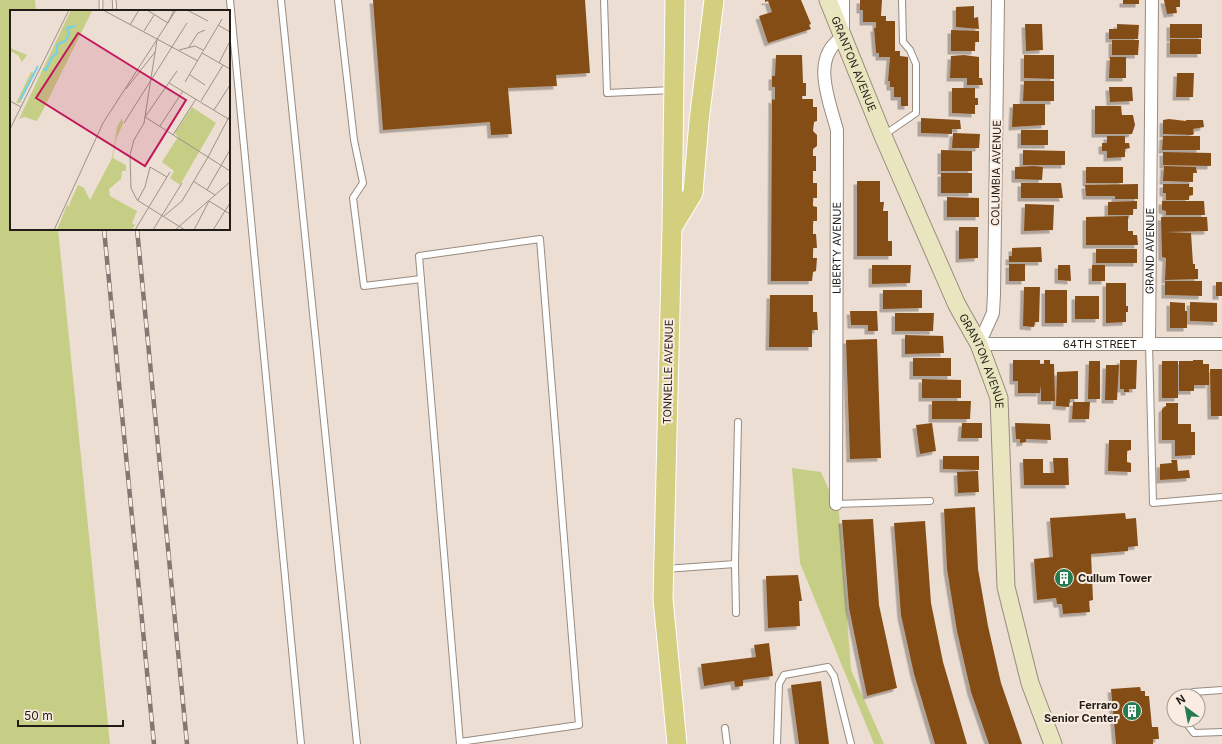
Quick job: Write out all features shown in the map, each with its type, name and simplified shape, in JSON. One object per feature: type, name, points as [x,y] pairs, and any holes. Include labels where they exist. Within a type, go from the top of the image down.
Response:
[{"type":"main road","name":"TONNELLE AVENUE","points":[[675,0],[672,227],[663,607],[677,744]]},
{"type":"main road","points":[[672,227],[693,193],[699,121],[714,0]]},
{"type":"street","name":"GRANTON AVENUE","points":[[828,0],[883,136],[957,305],[979,344],[999,398],[1006,587],[1030,683],[1053,744]]},
{"type":"street","points":[[843,0],[843,37]]},
{"type":"street","name":"COLUMBIA AVENUE","points":[[979,344],[993,313],[998,0]]},
{"type":"street","name":"GRAND AVENUE","points":[[1149,344],[1152,0]]},
{"type":"street","name":"LIBERTY AVENUE","points":[[836,504],[837,130],[823,71],[832,45],[843,37]]},
{"type":"street","name":"64TH STREET","points":[[979,344],[1222,344]]},
{"type":"lane","points":[[230,0],[301,744]]},
{"type":"lane","points":[[281,0],[357,744]]},
{"type":"lane","points":[[338,0],[354,140],[363,182],[354,198],[364,286],[421,279]]},
{"type":"lane","points":[[604,0],[607,93],[674,90]]},
{"type":"lane","points":[[883,136],[916,113],[916,64],[910,50],[903,42],[902,0]]},
{"type":"lane","points":[[540,238],[579,725],[460,743],[419,256],[540,238]]},
{"type":"lane","name":"GRAND AVENUE","points":[[1149,344],[1152,503],[1222,497]]},
{"type":"lane","points":[[736,612],[735,564],[738,422]]},
{"type":"lane","points":[[836,504],[930,502]]},
{"type":"lane","points":[[664,569],[735,564]]},
{"type":"lane","points":[[777,744],[779,684],[784,675],[828,667],[834,676],[851,744]]},
{"type":"lane","points":[[1206,691],[1222,690]]},
{"type":"lane","points":[[725,728],[727,744]]},
{"type":"lane","points":[[1190,728],[1194,733],[1222,732]]},
{"type":"green space","points":[[0,0],[35,0],[36,10],[10,10],[10,230],[58,230],[110,744],[0,744]]},
{"type":"green space","points":[[792,468],[821,472],[839,512],[851,670],[884,744],[874,744],[800,563]]},
{"type":"building","points":[[373,0],[585,0],[590,73],[556,75],[557,86],[508,88],[512,134],[491,135],[490,122],[383,130]]},
{"type":"building","points":[[765,0],[801,0],[811,24],[809,25],[811,29],[768,43],[759,16],[772,12],[768,1],[765,2]]},
{"type":"building","points":[[860,0],[882,0],[881,16],[886,16],[886,21],[895,21],[895,51],[900,51],[900,56],[908,57],[908,106],[901,106],[901,97],[894,97],[894,87],[890,87],[890,81],[888,81],[890,57],[879,57],[879,53],[876,53],[874,28],[876,28],[876,22],[863,22],[863,10],[860,10]]},
{"type":"building","points":[[1123,0],[1139,0],[1139,4],[1123,4]]},
{"type":"building","points":[[1164,0],[1180,0],[1180,7],[1176,7],[1177,13],[1167,14]]},
{"type":"building","points":[[974,6],[974,18],[978,17],[979,29],[956,27],[956,7]]},
{"type":"building","points":[[1025,24],[1042,24],[1043,50],[1026,51]]},
{"type":"building","points":[[1117,24],[1139,25],[1138,39],[1109,39],[1109,29],[1117,29]]},
{"type":"building","points":[[1170,24],[1202,24],[1202,38],[1170,38]]},
{"type":"building","points":[[951,30],[979,31],[979,42],[975,42],[975,51],[951,51]]},
{"type":"building","points":[[1170,39],[1201,39],[1201,54],[1170,54]]},
{"type":"building","points":[[1112,40],[1139,40],[1138,55],[1112,55]]},
{"type":"building","points":[[776,55],[802,55],[803,83],[806,83],[806,96],[802,96],[802,99],[813,99],[813,107],[817,107],[817,121],[814,122],[813,131],[817,135],[817,146],[813,149],[813,156],[816,156],[816,171],[813,171],[813,183],[817,183],[817,198],[813,198],[813,206],[817,207],[817,221],[813,221],[813,234],[816,234],[817,248],[813,248],[813,258],[817,258],[816,271],[813,272],[812,281],[771,281],[772,99],[775,100],[775,87],[772,87],[772,76],[775,76]]},
{"type":"building","points":[[964,55],[979,57],[979,78],[982,78],[983,85],[967,85],[967,78],[950,78],[951,56]]},
{"type":"building","points":[[1024,55],[1054,55],[1054,79],[1024,78]]},
{"type":"building","points":[[1110,57],[1126,57],[1126,78],[1109,78]]},
{"type":"building","points":[[1177,73],[1194,73],[1193,97],[1176,97]]},
{"type":"building","points":[[1024,81],[1054,81],[1054,101],[1023,101]]},
{"type":"building","points":[[1109,87],[1132,87],[1133,101],[1110,102]]},
{"type":"building","points":[[952,88],[975,88],[975,98],[978,98],[978,105],[975,105],[975,114],[952,113]]},
{"type":"building","points":[[1013,104],[1045,104],[1045,125],[1012,127]]},
{"type":"building","points":[[1095,106],[1121,106],[1122,115],[1133,115],[1135,125],[1132,134],[1095,134]]},
{"type":"building","points":[[921,118],[960,120],[961,129],[952,129],[952,134],[921,133]]},
{"type":"building","points":[[1169,119],[1186,121],[1203,120],[1204,127],[1193,129],[1194,134],[1192,135],[1163,134],[1163,120]]},
{"type":"building","points":[[1021,130],[1048,130],[1048,145],[1021,145]]},
{"type":"building","points":[[953,133],[980,134],[979,148],[952,148]]},
{"type":"building","points":[[1107,136],[1125,136],[1125,143],[1129,143],[1130,148],[1125,149],[1125,157],[1107,158],[1107,151],[1102,151],[1102,143],[1107,143]]},
{"type":"building","points":[[1163,136],[1200,136],[1200,150],[1162,150]]},
{"type":"building","points":[[941,150],[972,151],[972,171],[941,171]]},
{"type":"building","points":[[1023,150],[1065,151],[1065,165],[1023,165]]},
{"type":"building","points":[[1163,152],[1211,153],[1211,166],[1163,165]]},
{"type":"building","points":[[1164,166],[1196,167],[1197,173],[1193,173],[1193,182],[1163,181]]},
{"type":"building","points":[[1015,167],[1043,167],[1042,180],[1015,179]]},
{"type":"building","points":[[1086,167],[1123,167],[1123,183],[1086,183]]},
{"type":"building","points":[[941,173],[972,173],[972,193],[941,193]]},
{"type":"building","points":[[857,181],[880,181],[880,202],[884,202],[883,211],[888,211],[888,241],[892,241],[892,256],[857,256]]},
{"type":"building","points":[[1021,183],[1061,183],[1063,198],[1021,198]]},
{"type":"building","points":[[1138,184],[1138,199],[1115,199],[1115,196],[1086,196],[1085,185]]},
{"type":"building","points":[[1163,184],[1189,184],[1189,187],[1193,187],[1193,195],[1189,196],[1189,200],[1166,200],[1166,193],[1163,193]]},
{"type":"building","points":[[947,197],[979,198],[979,217],[947,217]]},
{"type":"building","points":[[1137,201],[1137,209],[1133,209],[1133,215],[1108,215],[1108,202]]},
{"type":"building","points":[[1162,201],[1204,201],[1205,215],[1166,215],[1166,211],[1162,210]]},
{"type":"building","points":[[1025,204],[1054,205],[1053,230],[1024,231]]},
{"type":"building","points":[[1128,216],[1128,231],[1133,231],[1133,235],[1137,235],[1138,245],[1086,245],[1086,217]]},
{"type":"building","points":[[1161,217],[1207,217],[1208,231],[1166,232],[1191,233],[1193,264],[1195,264],[1195,269],[1198,269],[1198,279],[1165,280],[1166,258],[1162,257]]},
{"type":"building","points":[[959,227],[978,227],[978,258],[959,259]]},
{"type":"building","points":[[1041,247],[1042,262],[1009,262],[1009,256],[1012,256],[1012,248]]},
{"type":"building","points":[[1096,249],[1137,249],[1137,263],[1096,263]]},
{"type":"building","points":[[1009,264],[1025,264],[1025,281],[1009,281]]},
{"type":"building","points":[[872,265],[911,265],[910,283],[872,284]]},
{"type":"building","points":[[1058,265],[1070,265],[1071,281],[1058,280]]},
{"type":"building","points":[[1092,265],[1105,265],[1105,281],[1092,281]]},
{"type":"building","points":[[1165,281],[1202,281],[1202,296],[1165,295]]},
{"type":"building","points":[[1216,282],[1222,282],[1222,296],[1216,296]]},
{"type":"building","points":[[1106,283],[1126,283],[1126,306],[1128,306],[1128,312],[1126,312],[1126,322],[1106,323]]},
{"type":"building","points":[[1024,287],[1040,287],[1039,322],[1035,322],[1034,327],[1023,326]]},
{"type":"building","points":[[883,290],[922,290],[922,308],[883,309]]},
{"type":"building","points":[[1045,290],[1067,290],[1067,323],[1045,323]]},
{"type":"building","points":[[770,295],[813,295],[813,312],[817,312],[818,330],[812,330],[812,347],[769,347]]},
{"type":"building","points":[[1075,296],[1099,296],[1099,319],[1075,319]]},
{"type":"building","points":[[1170,302],[1185,303],[1185,311],[1187,311],[1187,328],[1170,328]]},
{"type":"building","points":[[1190,302],[1217,303],[1217,322],[1190,321]]},
{"type":"building","points":[[850,311],[877,311],[878,331],[868,331],[868,325],[851,325]]},
{"type":"building","points":[[895,313],[934,313],[933,331],[895,331]]},
{"type":"building","points":[[905,335],[943,336],[944,353],[905,354]]},
{"type":"building","points":[[877,339],[881,458],[850,459],[846,340]]},
{"type":"building","points":[[913,358],[951,358],[951,376],[913,376]]},
{"type":"building","points":[[1013,360],[1040,360],[1040,364],[1044,364],[1044,360],[1050,360],[1050,364],[1054,364],[1055,401],[1041,401],[1041,385],[1040,393],[1018,393],[1018,381],[1013,381]]},
{"type":"building","points":[[1120,360],[1137,360],[1136,389],[1129,389],[1129,392],[1124,392],[1124,389],[1120,389]]},
{"type":"building","points":[[1203,360],[1203,364],[1209,364],[1209,385],[1194,385],[1194,391],[1179,391],[1179,361]]},
{"type":"building","points":[[1089,361],[1100,361],[1100,399],[1088,399]]},
{"type":"building","points":[[1162,361],[1178,361],[1178,398],[1162,398]]},
{"type":"building","points":[[1106,365],[1119,365],[1117,400],[1105,400]]},
{"type":"building","points":[[1210,369],[1222,369],[1222,416],[1211,416]]},
{"type":"building","points":[[1078,371],[1078,399],[1070,399],[1069,407],[1056,406],[1057,372]]},
{"type":"building","points":[[922,379],[961,380],[961,398],[922,398]]},
{"type":"building","points":[[932,401],[971,401],[970,419],[932,419]]},
{"type":"building","points":[[1073,402],[1090,402],[1089,419],[1072,419]]},
{"type":"building","points":[[1166,403],[1178,403],[1178,424],[1191,424],[1191,432],[1195,432],[1195,455],[1175,456],[1175,440],[1162,440],[1162,409],[1166,406]]},
{"type":"building","points":[[932,423],[936,451],[920,454],[916,425]]},
{"type":"building","points":[[962,423],[982,423],[982,438],[961,438]]},
{"type":"building","points":[[1015,423],[1050,424],[1051,440],[1026,439],[1026,442],[1020,443],[1020,439],[1016,439]]},
{"type":"building","points":[[1109,440],[1131,440],[1131,450],[1127,451],[1127,462],[1131,463],[1131,472],[1108,471]]},
{"type":"building","points":[[943,456],[979,456],[979,470],[943,469]]},
{"type":"building","points":[[1053,458],[1068,458],[1069,485],[1024,485],[1023,459],[1043,459],[1043,473],[1054,473]]},
{"type":"building","points":[[1171,460],[1177,460],[1178,471],[1189,470],[1190,478],[1160,480],[1160,464],[1172,463]]},
{"type":"building","points":[[978,471],[979,492],[958,493],[957,472]]},
{"type":"building","points":[[975,507],[978,569],[988,626],[1001,683],[1022,744],[989,744],[971,692],[957,631],[947,569],[944,509]]},
{"type":"building","name":"Cullum Tower","points":[[1125,513],[1126,519],[1136,518],[1138,546],[1128,547],[1128,551],[1091,554],[1093,600],[1089,601],[1090,612],[1063,614],[1062,604],[1057,604],[1056,598],[1037,600],[1034,559],[1053,557],[1050,518]]},
{"type":"building","points":[[873,519],[879,605],[897,688],[867,696],[849,608],[842,520]]},
{"type":"building","points":[[925,521],[931,603],[943,662],[967,744],[935,744],[914,674],[901,615],[894,523]]},
{"type":"building","points":[[798,575],[802,601],[799,601],[800,626],[768,628],[766,576]]},
{"type":"building","points":[[769,643],[773,676],[743,680],[743,686],[735,687],[734,681],[704,686],[701,664],[756,657],[754,645]]},
{"type":"building","points":[[821,681],[829,744],[799,744],[791,685]]},
{"type":"building","name":"Ferraro Senior Center","points":[[1140,687],[1141,691],[1145,691],[1145,696],[1149,696],[1152,727],[1158,727],[1159,739],[1153,739],[1153,744],[1116,744],[1111,689]]},
{"type":"railway","points":[[101,0],[101,10]]},
{"type":"railway","points":[[114,0],[115,10]]},
{"type":"railway","points":[[104,230],[154,744]]},
{"type":"railway","points":[[137,230],[187,744]]},
{"type":"place","name":"Cullum Tower","points":[[1064,578]]},
{"type":"place","name":"Ferraro Senior Center","points":[[1132,711]]}]
